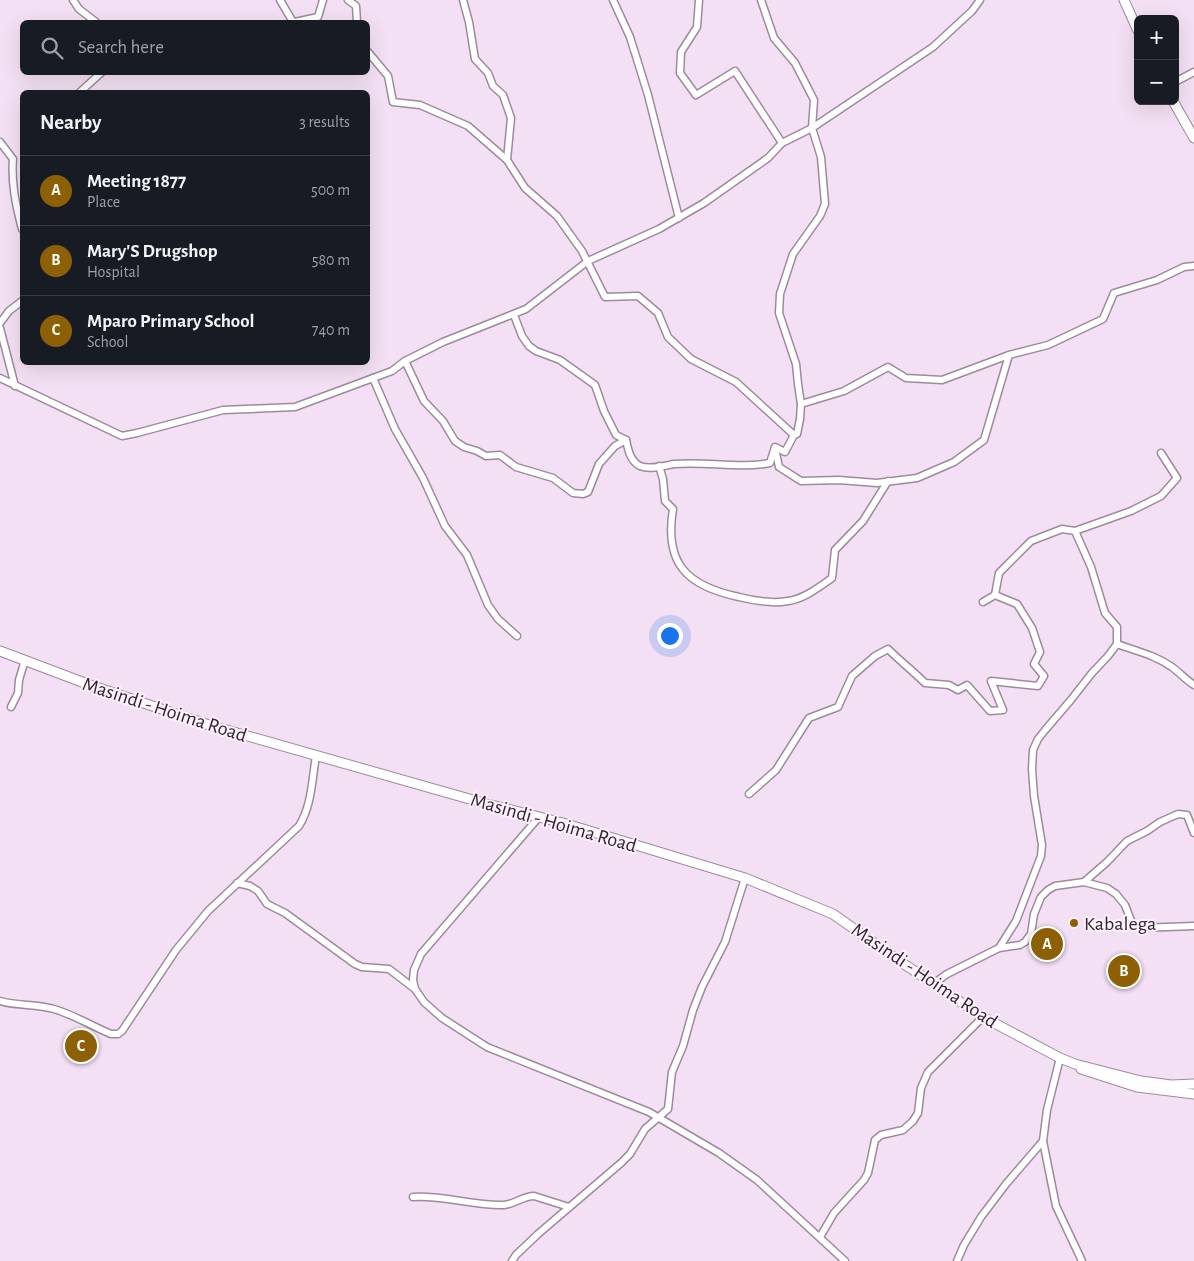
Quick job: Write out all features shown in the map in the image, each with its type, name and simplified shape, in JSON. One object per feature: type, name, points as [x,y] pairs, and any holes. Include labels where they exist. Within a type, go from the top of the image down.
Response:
[{"type":"main road","points":[[1124,0],[1134,22]]},
{"type":"main road","points":[[1175,105],[1194,138]]},
{"type":"main road","name":"Masindi - Hoima Road","points":[[0,651],[90,685],[210,725],[672,855],[745,878],[833,914],[984,1017],[1060,1058],[1075,1064],[1150,1082],[1172,1085],[1194,1084]]},
{"type":"main road","name":"Masindi - Hoima Road","points":[[1075,1064],[1082,1070],[1095,1075],[1136,1087],[1194,1094]]},
{"type":"street","points":[[73,0],[79,9],[93,20]]},
{"type":"street","points":[[280,0],[293,20]]},
{"type":"street","points":[[304,20],[318,17],[323,0]]},
{"type":"street","points":[[348,0],[356,6],[358,20]]},
{"type":"street","points":[[463,0],[475,59],[488,73],[493,86],[503,95],[511,118],[507,160]]},
{"type":"street","points":[[613,0],[630,37],[648,95],[679,218]]},
{"type":"street","points":[[699,0],[697,27],[681,52],[680,73],[696,95],[735,71],[782,143]]},
{"type":"street","points":[[761,0],[774,38],[795,63],[814,100],[812,128],[821,157],[825,204],[816,222],[793,254],[780,294],[779,313],[796,364],[801,404],[797,434],[794,435],[785,452],[774,447]]},
{"type":"street","points":[[0,378],[122,436],[223,410],[295,407],[373,378],[392,370],[443,342],[526,309],[588,261],[659,229],[704,203],[768,158],[782,143],[812,128],[933,48],[972,11],[980,0]]},
{"type":"street","points":[[370,54],[388,76],[393,102],[420,105],[468,126],[507,160],[525,188],[558,216],[582,250],[605,297],[638,296],[658,313],[668,337],[692,359],[736,382],[794,435]]},
{"type":"street","points":[[1179,80],[1194,72]]},
{"type":"street","points":[[82,90],[99,75]]},
{"type":"street","points":[[0,142],[13,159],[12,174],[20,220]]},
{"type":"street","points":[[801,404],[844,391],[888,366],[906,378],[942,380],[1009,355],[1048,345],[1103,319],[1114,293],[1157,280],[1184,267],[1194,266]]},
{"type":"street","points":[[0,323],[9,311],[20,303]]},
{"type":"street","points":[[514,315],[522,336],[530,346],[536,351],[560,360],[595,385],[604,411],[616,435],[626,440],[630,456],[637,464],[648,468],[687,463],[754,466],[770,463],[774,447]]},
{"type":"street","points":[[0,328],[15,386]]},
{"type":"street","points":[[774,447],[779,467],[801,481],[877,482],[917,478],[954,462],[984,440],[1009,355]]},
{"type":"street","points":[[405,362],[424,401],[443,421],[455,441],[486,456],[500,455],[516,467],[553,478],[573,493],[583,494],[588,492],[598,464],[615,446],[626,440]]},
{"type":"street","points":[[373,378],[395,429],[423,478],[445,526],[467,555],[488,605],[498,619],[517,636]]},
{"type":"street","points":[[983,602],[995,595],[999,573],[1031,540],[1062,529],[1075,531],[1132,511],[1161,496],[1177,478],[1161,453]]},
{"type":"street","points":[[659,466],[663,479],[665,501],[673,509],[670,527],[671,543],[680,568],[697,583],[722,594],[760,602],[789,601],[813,592],[832,578],[835,550],[863,521],[888,481]]},
{"type":"street","points":[[1000,948],[1016,920],[1042,856],[1032,769],[1033,750],[1038,739],[1117,644],[1116,626],[1105,613],[1091,567],[1075,531]]},
{"type":"street","points":[[749,794],[776,770],[809,718],[838,707],[852,676],[875,656],[888,649],[925,683],[949,685],[958,690],[967,685],[990,711],[1003,710],[991,681],[1038,686],[1044,676],[1034,664],[1040,652],[1032,628],[1017,604],[995,595]]},
{"type":"street","points":[[1117,644],[1148,653],[1173,668],[1194,685]]},
{"type":"street","points":[[11,707],[18,693],[19,680],[25,660]]},
{"type":"street","points":[[0,1001],[54,1010],[112,1034],[118,1034],[127,1024],[176,950],[208,911],[299,826],[308,805],[316,756]]},
{"type":"street","points":[[1084,882],[1127,841],[1160,822],[1178,814],[1187,814],[1194,833]]},
{"type":"street","points":[[415,989],[414,970],[425,948],[539,817]]},
{"type":"street","points":[[512,1261],[519,1251],[621,1163],[630,1154],[645,1128],[668,1109],[672,1072],[683,1046],[693,1010],[702,987],[725,942],[745,878]]},
{"type":"street","points":[[933,984],[947,974],[1000,948],[1020,945],[1030,937],[1034,914],[1041,898],[1048,890],[1064,884],[1084,882],[1107,888],[1116,894],[1125,905],[1132,923],[1139,928],[1194,926]]},
{"type":"street","points":[[237,883],[254,888],[267,904],[285,913],[355,964],[362,967],[389,969],[415,989],[424,1002],[442,1018],[487,1048],[649,1112],[719,1153],[757,1180],[845,1261]]},
{"type":"street","points":[[820,1237],[834,1213],[868,1174],[875,1140],[881,1135],[902,1130],[913,1121],[918,1112],[921,1088],[928,1072],[984,1017]]},
{"type":"street","points":[[1060,1058],[1047,1110],[1043,1142],[1056,1206],[1082,1261]]},
{"type":"street","points":[[957,1261],[964,1244],[981,1217],[1006,1184],[1043,1142]]},
{"type":"street","points":[[413,1197],[440,1197],[503,1205],[516,1202],[528,1196],[534,1196],[569,1207]]},
{"type":"place","name":"Kabalega","points":[[1074,923]]},
{"type":"place","name":"Meeting 1877","points":[[1047,944]]},
{"type":"place","name":"Mary'S Drugshop","points":[[1124,971]]},
{"type":"place","name":"Mparo Primary School","points":[[81,1046]]}]
